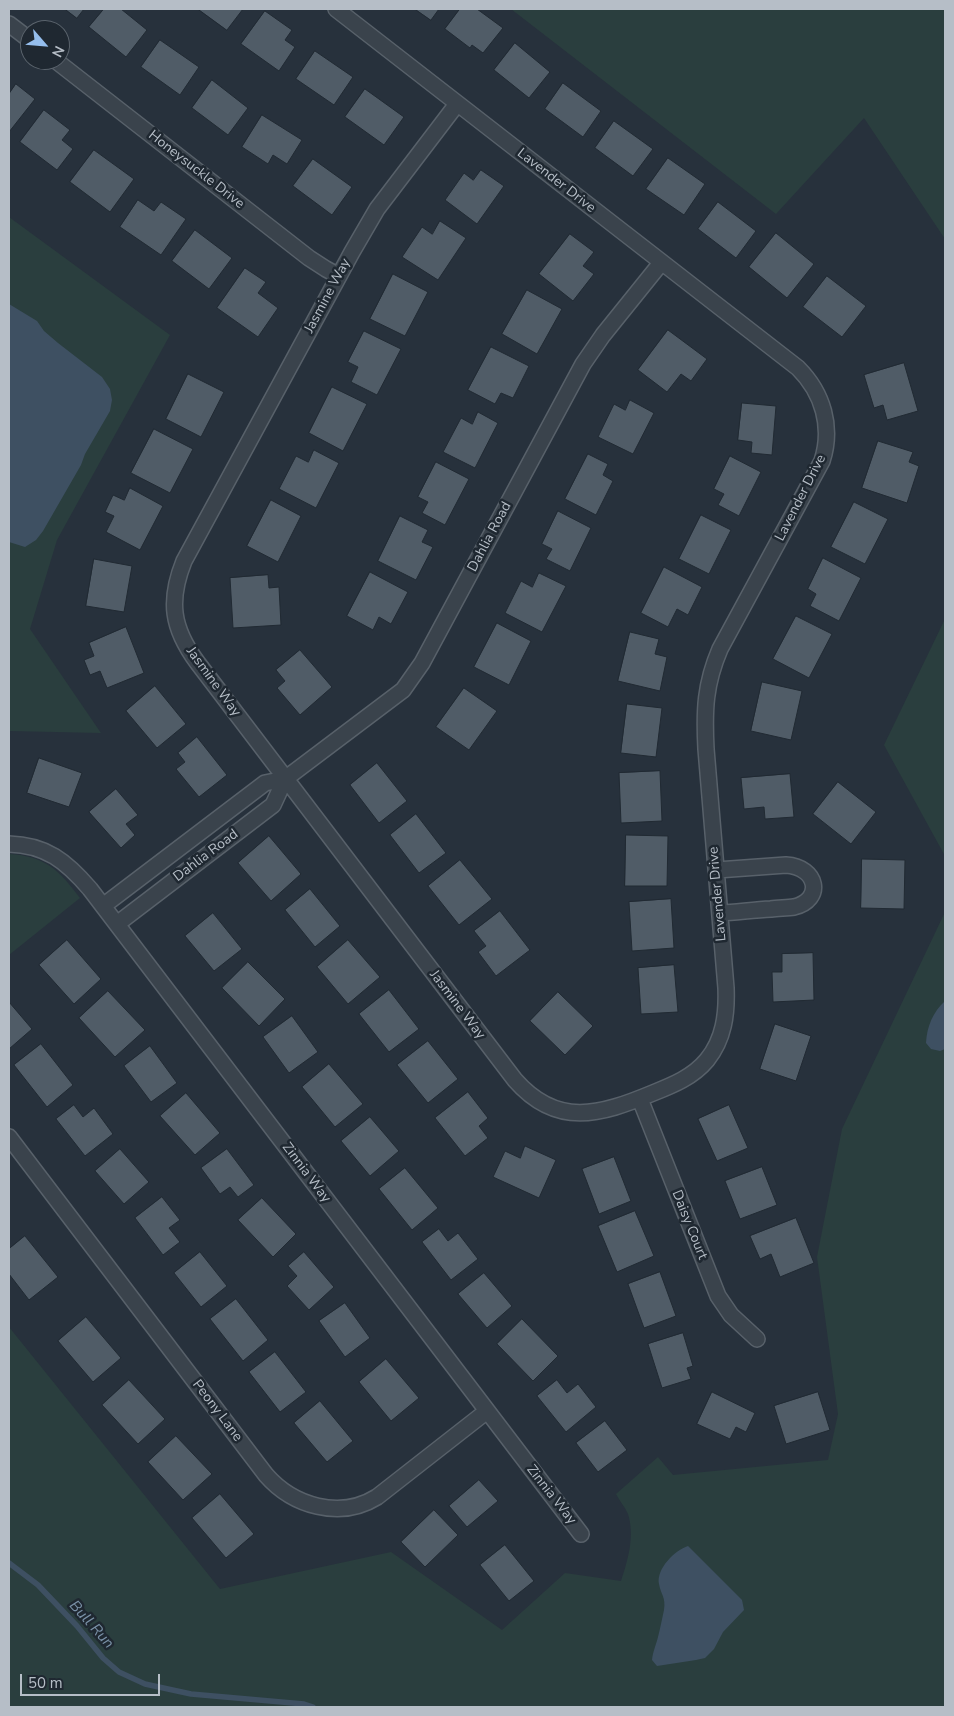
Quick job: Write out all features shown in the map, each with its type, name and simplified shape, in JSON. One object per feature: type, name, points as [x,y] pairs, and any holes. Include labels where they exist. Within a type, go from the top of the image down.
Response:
[{"type":"street","name":"Lavender Drive","points":[[336,9],[803,374],[814,387],[821,402],[826,426],[826,443],[822,461],[720,649],[708,684],[704,706],[726,1005],[724,1024],[718,1042],[707,1060],[693,1074],[680,1082],[640,1099]]},
{"type":"street","points":[[9,24],[20,32]]},
{"type":"street","name":"Honeysuckle Drive","points":[[68,70],[308,258],[339,276]]},
{"type":"street","name":"Jasmine Way","points":[[457,104],[377,209],[191,549],[178,576],[175,590],[174,614],[176,626],[187,649],[515,1080],[528,1094],[545,1105],[556,1109],[586,1114],[610,1109],[640,1099]]},
{"type":"street","name":"Dahlia Road","points":[[104,906],[265,783],[285,779],[396,696],[410,682],[583,364],[603,335],[661,263]]},
{"type":"street","name":"Dahlia Road","points":[[117,924],[273,805],[285,779]]},
{"type":"street","name":"Zinnia Way","points":[[9,844],[34,847],[60,858],[74,870],[104,906],[581,1534]]},
{"type":"street","points":[[716,870],[795,866],[804,869],[811,876],[814,886],[808,900],[795,907],[720,913]]},
{"type":"street","name":"Daisy Court","points":[[640,1099],[718,1296],[731,1315],[757,1339]]},
{"type":"street","name":"Peony Lane","points":[[9,1137],[266,1475],[276,1486],[294,1498],[314,1506],[329,1508],[351,1507],[371,1501],[487,1411]]},
{"type":"green space","points":[[511,9],[945,9],[945,239],[864,118],[776,214]]},
{"type":"green space","points":[[9,217],[170,335],[57,540],[30,629],[101,733],[9,731]]},
{"type":"green space","points":[[945,619],[945,856],[884,745]]},
{"type":"green space","points":[[9,854],[22,855],[42,861],[58,872],[80,898],[9,955]]},
{"type":"green space","points":[[945,912],[945,1707],[9,1707],[9,1327],[220,1589],[391,1552],[502,1630],[565,1573],[621,1581],[628,1556],[631,1531],[628,1514],[616,1494],[658,1457],[673,1475],[828,1460],[838,1414],[817,1257],[842,1129]]},
{"type":"water","points":[[9,304],[37,321],[44,331],[102,377],[110,389],[112,400],[110,411],[43,531],[36,540],[25,547],[9,542]]},
{"type":"water","points":[[945,1001],[945,1049],[940,1051],[931,1049],[926,1043],[929,1025]]},
{"type":"water","points":[[688,1546],[742,1600],[744,1610],[723,1632],[714,1649],[705,1658],[657,1666],[652,1660],[664,1610],[664,1599],[659,1584],[660,1572],[672,1556]]},
{"type":"building","points":[[65,9],[84,9],[77,18]]},
{"type":"building","points":[[104,9],[121,9],[147,30],[126,57],[89,27]]},
{"type":"building","points":[[198,9],[243,9],[227,30]]},
{"type":"building","points":[[415,9],[439,9],[431,20]]},
{"type":"building","points":[[460,9],[477,9],[503,28],[483,53],[472,45],[470,48],[445,29]]},
{"type":"building","points":[[265,11],[292,30],[285,40],[295,47],[279,71],[241,44]]},
{"type":"building","points":[[160,40],[199,67],[180,95],[141,67]]},
{"type":"building","points":[[515,43],[550,72],[529,98],[494,70]]},
{"type":"building","points":[[315,51],[353,77],[334,105],[296,79]]},
{"type":"building","points":[[212,80],[248,108],[228,135],[192,108]]},
{"type":"building","points":[[563,83],[601,111],[583,137],[545,109]]},
{"type":"building","points":[[16,84],[35,99],[9,132],[9,94]]},
{"type":"building","points":[[365,89],[404,117],[384,145],[345,117]]},
{"type":"building","points":[[44,110],[70,130],[62,140],[73,149],[57,170],[20,142]]},
{"type":"building","points":[[262,115],[302,140],[287,164],[273,155],[268,164],[242,147]]},
{"type":"building","points":[[614,121],[653,149],[633,176],[595,148]]},
{"type":"building","points":[[94,150],[134,179],[110,212],[70,182]]},
{"type":"building","points":[[668,158],[705,184],[684,215],[646,189]]},
{"type":"building","points":[[313,159],[352,187],[332,215],[293,186]]},
{"type":"building","points":[[481,170],[504,186],[477,224],[445,200],[464,173],[473,180]]},
{"type":"building","points":[[138,200],[154,211],[161,202],[186,219],[161,255],[120,227]]},
{"type":"building","points":[[718,202],[756,231],[736,258],[698,229]]},
{"type":"building","points":[[440,221],[466,238],[438,280],[402,257],[422,227],[432,234]]},
{"type":"building","points":[[195,230],[232,258],[209,289],[172,261]]},
{"type":"building","points":[[776,233],[814,264],[787,298],[749,267]]},
{"type":"building","points":[[570,234],[594,252],[583,266],[594,274],[573,301],[539,274]]},
{"type":"building","points":[[245,268],[266,282],[258,293],[278,308],[258,337],[217,308]]},
{"type":"building","points":[[393,274],[428,292],[405,336],[370,319]]},
{"type":"building","points":[[827,276],[866,306],[842,337],[803,307]]},
{"type":"building","points":[[527,290],[562,309],[537,354],[502,334]]},
{"type":"building","points":[[668,330],[707,359],[691,381],[681,374],[667,392],[638,370]]},
{"type":"building","points":[[364,331],[401,349],[377,395],[351,382],[358,367],[348,362]]},
{"type":"building","points":[[491,347],[529,366],[513,398],[501,393],[495,404],[468,390]]},
{"type":"building","points":[[904,363],[918,411],[887,420],[883,405],[874,408],[864,375]]},
{"type":"building","points":[[188,374],[224,392],[201,437],[166,419]]},
{"type":"building","points":[[332,387],[367,404],[343,451],[309,433]]},
{"type":"building","points":[[630,400],[654,413],[633,454],[598,437],[614,404],[625,410]]},
{"type":"building","points":[[742,403],[776,406],[772,455],[751,453],[752,442],[738,440]]},
{"type":"building","points":[[478,412],[498,423],[475,468],[443,452],[461,418],[472,424]]},
{"type":"building","points":[[154,429],[193,449],[170,493],[131,473]]},
{"type":"building","points":[[878,441],[913,452],[909,462],[919,466],[907,503],[862,488]]},
{"type":"building","points":[[314,450],[339,463],[316,508],[279,489],[296,456],[308,462]]},
{"type":"building","points":[[588,454],[608,464],[603,475],[613,481],[596,515],[565,499]]},
{"type":"building","points":[[730,456],[761,472],[739,516],[718,505],[724,494],[714,489]]},
{"type":"building","points":[[436,462],[469,479],[445,525],[422,513],[428,502],[418,497]]},
{"type":"building","points":[[130,488],[163,506],[140,550],[106,532],[114,516],[105,512],[113,495],[124,500]]},
{"type":"building","points":[[271,500],[301,516],[278,562],[247,546]]},
{"type":"building","points":[[854,502],[888,519],[865,564],[831,547]]},
{"type":"building","points":[[558,511],[591,528],[570,571],[546,559],[552,549],[542,544]]},
{"type":"building","points":[[701,515],[731,530],[709,574],[679,559]]},
{"type":"building","points":[[400,516],[428,530],[422,542],[433,547],[416,580],[378,561]]},
{"type":"building","points":[[823,558],[861,578],[839,621],[810,606],[816,594],[808,589]]},
{"type":"building","points":[[94,559],[132,566],[124,612],[86,606]]},
{"type":"building","points":[[664,567],[702,587],[688,615],[677,609],[668,627],[641,613]]},
{"type":"building","points":[[370,572],[408,592],[391,624],[379,617],[373,630],[347,616]]},
{"type":"building","points":[[539,573],[566,586],[542,632],[505,613],[521,581],[532,587]]},
{"type":"building","points":[[268,575],[269,588],[279,587],[281,625],[233,628],[230,578]]},
{"type":"building","points":[[796,616],[832,634],[809,678],[773,659]]},
{"type":"building","points":[[497,623],[531,641],[509,685],[474,667]]},
{"type":"building","points":[[126,627],[144,673],[107,688],[100,671],[90,675],[84,660],[94,656],[89,643]]},
{"type":"building","points":[[630,632],[659,639],[655,654],[667,657],[660,691],[618,681]]},
{"type":"building","points":[[300,650],[332,687],[300,715],[277,688],[285,681],[276,670]]},
{"type":"building","points":[[762,682],[802,691],[791,740],[751,731]]},
{"type":"building","points":[[155,686],[186,724],[157,748],[126,711]]},
{"type":"building","points":[[464,688],[497,711],[469,750],[436,727]]},
{"type":"building","points":[[627,704],[662,708],[656,757],[621,753]]},
{"type":"building","points":[[197,737],[227,775],[199,797],[176,769],[185,762],[178,753]]},
{"type":"building","points":[[39,758],[82,773],[69,807],[27,793]]},
{"type":"building","points":[[377,763],[407,801],[379,823],[350,785]]},
{"type":"building","points":[[660,771],[662,821],[621,823],[619,773]]},
{"type":"building","points":[[790,774],[794,817],[765,819],[764,807],[744,809],[741,778]]},
{"type":"building","points":[[838,782],[876,812],[851,844],[813,814]]},
{"type":"building","points":[[116,789],[138,815],[126,824],[135,835],[121,848],[89,812]]},
{"type":"building","points":[[416,814],[446,853],[419,873],[390,835]]},
{"type":"building","points":[[626,835],[668,836],[667,886],[625,886]]},
{"type":"building","points":[[269,836],[301,874],[271,901],[238,863]]},
{"type":"building","points":[[862,859],[905,860],[904,909],[861,908]]},
{"type":"building","points":[[460,860],[492,899],[459,925],[428,886]]},
{"type":"building","points":[[310,889],[340,926],[315,947],[285,910]]},
{"type":"building","points":[[671,899],[674,948],[632,951],[629,902]]},
{"type":"building","points":[[500,911],[530,950],[496,976],[478,952],[486,946],[474,931]]},
{"type":"building","points":[[213,913],[242,949],[214,971],[185,936]]},
{"type":"building","points":[[67,940],[101,979],[74,1004],[39,965]]},
{"type":"building","points":[[348,940],[380,977],[348,1004],[317,967]]},
{"type":"building","points":[[813,953],[814,1000],[773,1002],[772,972],[782,972],[782,954]]},
{"type":"building","points":[[248,962],[285,999],[259,1026],[222,988]]},
{"type":"building","points":[[674,965],[678,1012],[641,1014],[638,968]]},
{"type":"building","points":[[389,990],[419,1029],[389,1052],[359,1014]]},
{"type":"building","points":[[108,991],[145,1030],[115,1057],[79,1018]]},
{"type":"building","points":[[558,992],[593,1026],[565,1055],[530,1021]]},
{"type":"building","points":[[9,1002],[32,1029],[9,1049]]},
{"type":"building","points":[[292,1016],[318,1052],[289,1073],[263,1037]]},
{"type":"building","points":[[775,1024],[811,1036],[796,1081],[760,1069]]},
{"type":"building","points":[[428,1041],[458,1079],[428,1103],[397,1065]]},
{"type":"building","points":[[41,1044],[73,1085],[47,1107],[14,1065]]},
{"type":"building","points":[[150,1046],[177,1083],[151,1102],[124,1066]]},
{"type":"building","points":[[329,1064],[363,1104],[335,1127],[302,1087]]},
{"type":"building","points":[[468,1092],[488,1118],[479,1126],[488,1138],[465,1156],[435,1118]]},
{"type":"building","points":[[186,1093],[220,1133],[195,1155],[160,1116]]},
{"type":"building","points":[[74,1105],[83,1117],[94,1108],[113,1134],[85,1156],[56,1119]]},
{"type":"building","points":[[729,1105],[748,1148],[717,1161],[698,1119]]},
{"type":"building","points":[[370,1117],[399,1151],[370,1176],[341,1141]]},
{"type":"building","points":[[525,1146],[556,1160],[539,1198],[493,1177],[505,1151],[520,1158]]},
{"type":"building","points":[[120,1149],[149,1182],[124,1204],[95,1171]]},
{"type":"building","points":[[227,1149],[254,1185],[238,1197],[230,1187],[220,1194],[201,1168]]},
{"type":"building","points":[[614,1157],[631,1201],[599,1214],[582,1169]]},
{"type":"building","points":[[762,1167],[777,1205],[740,1219],[725,1181]]},
{"type":"building","points":[[405,1168],[438,1208],[412,1230],[379,1189]]},
{"type":"building","points":[[162,1197],[180,1220],[169,1228],[180,1242],[163,1255],[135,1218]]},
{"type":"building","points":[[262,1198],[296,1234],[273,1257],[238,1220]]},
{"type":"building","points":[[635,1211],[654,1256],[617,1272],[598,1226]]},
{"type":"building","points":[[796,1218],[814,1263],[780,1277],[771,1254],[760,1259],[750,1236]]},
{"type":"building","points":[[439,1229],[448,1241],[458,1233],[478,1259],[451,1280],[422,1242]]},
{"type":"building","points":[[25,1236],[58,1277],[29,1300],[9,1274],[9,1249]]},
{"type":"building","points":[[200,1252],[227,1286],[201,1307],[174,1273]]},
{"type":"building","points":[[304,1252],[334,1287],[309,1310],[287,1286],[297,1276],[288,1266]]},
{"type":"building","points":[[660,1272],[676,1316],[644,1328],[628,1284]]},
{"type":"building","points":[[484,1273],[512,1306],[487,1328],[458,1294]]},
{"type":"building","points":[[236,1299],[268,1340],[243,1361],[210,1319]]},
{"type":"building","points":[[345,1303],[370,1338],[345,1357],[319,1321]]},
{"type":"building","points":[[86,1317],[121,1358],[93,1382],[58,1341]]},
{"type":"building","points":[[522,1319],[558,1356],[533,1381],[497,1344]]},
{"type":"building","points":[[683,1333],[693,1366],[687,1368],[691,1379],[662,1388],[648,1344]]},
{"type":"building","points":[[275,1352],[306,1392],[280,1412],[249,1372]]},
{"type":"building","points":[[386,1359],[419,1398],[391,1421],[359,1382]]},
{"type":"building","points":[[129,1380],[165,1419],[138,1444],[102,1405]]},
{"type":"building","points":[[557,1380],[567,1393],[578,1384],[596,1407],[566,1432],[537,1396]]},
{"type":"building","points":[[712,1392],[755,1413],[746,1432],[736,1427],[730,1439],[697,1424]]},
{"type":"building","points":[[818,1392],[830,1430],[786,1444],[774,1406]]},
{"type":"building","points":[[320,1401],[353,1441],[327,1462],[294,1423]]},
{"type":"building","points":[[605,1421],[627,1450],[598,1472],[576,1443]]},
{"type":"building","points":[[176,1436],[212,1474],[183,1500],[148,1462]]},
{"type":"building","points":[[479,1480],[498,1501],[467,1527],[449,1506]]},
{"type":"building","points":[[220,1494],[254,1534],[226,1558],[192,1518]]},
{"type":"building","points":[[434,1510],[458,1535],[425,1567],[401,1542]]},
{"type":"building","points":[[505,1545],[534,1581],[509,1601],[480,1565]]},
{"type":"waterway","name":"Bull Run","points":[[9,1563],[38,1585],[77,1626],[103,1658],[119,1672],[145,1684],[191,1694],[304,1704],[313,1707]]}]
